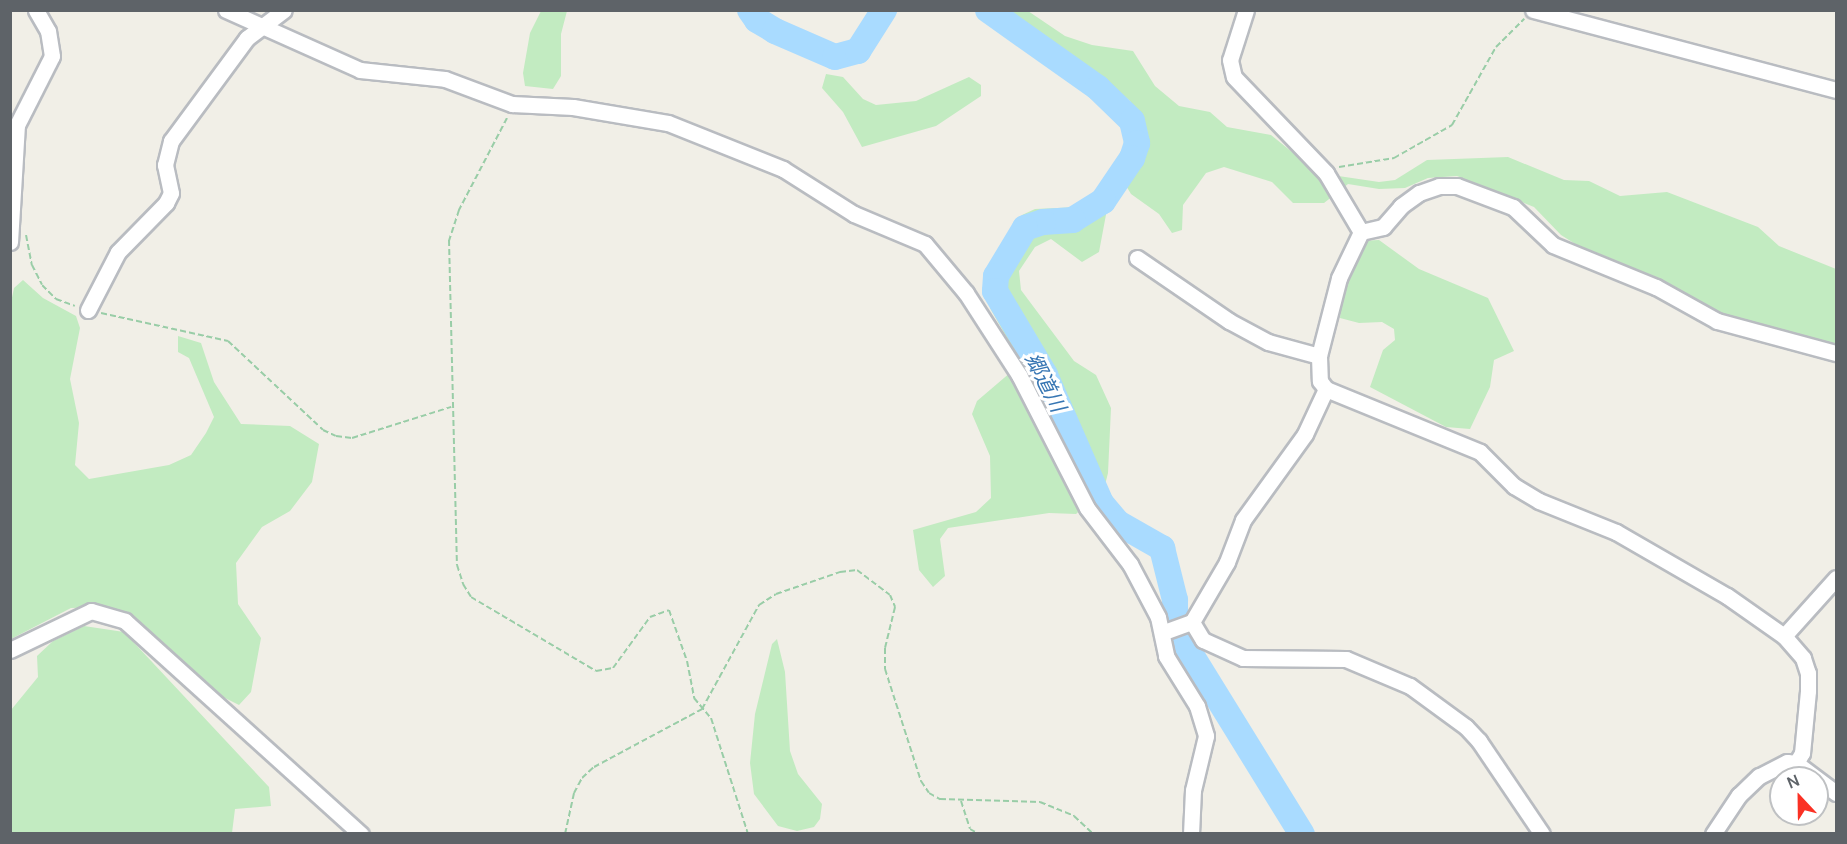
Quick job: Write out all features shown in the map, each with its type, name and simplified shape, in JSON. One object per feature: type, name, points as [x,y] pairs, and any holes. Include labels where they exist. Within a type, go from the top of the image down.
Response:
[{"type":"street","points":[[10,242],[14,211],[17,125],[52,56],[53,44],[36,10]]},
{"type":"street","points":[[226,10],[360,70],[445,79],[512,104],[573,106],[668,123],[783,168],[854,214],[926,244],[966,292],[1013,366],[1065,470],[1098,526],[1140,580],[1167,631],[1166,656],[1197,706],[1206,736],[1193,790],[1191,834]]},
{"type":"street","points":[[88,310],[118,252],[166,203],[171,193],[166,152],[171,141],[223,67],[263,25],[284,10]]},
{"type":"street","points":[[1246,10],[1230,60],[1233,76],[1326,173],[1361,232]]},
{"type":"street","points":[[1530,13],[1836,90]]},
{"type":"street","points":[[1361,232],[1383,227],[1401,206],[1419,193],[1439,186],[1457,186],[1513,207],[1552,245],[1656,287],[1717,321],[1836,353]]},
{"type":"street","points":[[1361,232],[1339,278],[1319,356],[1319,374],[1326,389],[1480,452],[1514,486],[1539,501],[1616,532],[1690,573],[1784,636],[1803,658],[1808,673],[1804,743],[1796,763]]},
{"type":"street","points":[[1137,258],[1229,321],[1268,342],[1319,356]]},
{"type":"street","points":[[1167,631],[1189,623],[1227,562],[1243,520],[1305,434],[1326,389]]},
{"type":"street","points":[[1784,636],[1836,578]]},
{"type":"street","points":[[10,650],[91,611],[125,621],[361,834]]},
{"type":"street","points":[[1189,623],[1203,640],[1243,658],[1346,659],[1410,686],[1466,727],[1479,741],[1542,834]]},
{"type":"street","points":[[1713,834],[1739,795],[1759,776],[1787,762],[1796,763],[1836,792]]},
{"type":"path","points":[[1326,173],[1331,168],[1394,158],[1452,125],[1496,46],[1530,13]]},
{"type":"path","points":[[512,104],[459,210],[449,240],[451,406],[457,565],[471,597],[596,671],[613,668],[650,617],[669,609],[687,661],[694,698],[714,728],[748,834]]},
{"type":"path","points":[[14,211],[24,226],[32,265],[42,285],[56,299],[88,310],[228,341],[323,430],[336,436],[352,438],[451,406]]},
{"type":"path","points":[[565,834],[574,793],[582,778],[594,767],[702,709],[759,605],[776,594],[840,572],[857,570],[890,595],[896,607],[885,648],[885,669],[921,781],[929,793],[940,799],[961,801],[1040,802],[1074,816],[1093,834]]},
{"type":"path","points":[[961,801],[970,829],[979,834]]},
{"type":"green space","points":[[541,11],[567,11],[561,34],[561,76],[553,89],[525,86],[523,73],[530,33]]},
{"type":"green space","points":[[1007,11],[1028,11],[1065,36],[1092,45],[1133,51],[1155,86],[1179,106],[1210,112],[1227,127],[1271,135],[1318,173],[1379,182],[1395,180],[1427,160],[1508,157],[1564,180],[1589,181],[1620,196],[1667,192],[1758,227],[1779,246],[1836,269],[1836,346],[1722,313],[1648,275],[1588,252],[1561,235],[1534,207],[1457,176],[1428,178],[1405,188],[1379,189],[1348,184],[1324,203],[1293,203],[1272,182],[1224,167],[1206,173],[1183,205],[1182,230],[1172,233],[1159,214],[1131,194],[1125,184],[1147,151],[1144,125],[1130,101],[1104,79],[1056,51]]},
{"type":"green space","points":[[826,74],[843,77],[863,99],[876,105],[916,101],[969,77],[981,85],[981,96],[936,126],[862,147],[843,112],[822,88]]},
{"type":"green space","points":[[1091,198],[1108,204],[1099,252],[1082,262],[1051,239],[1035,247],[1019,271],[1021,290],[1074,361],[1096,375],[1111,408],[1108,473],[1104,489],[1076,514],[1049,513],[948,528],[940,539],[945,576],[933,587],[919,570],[913,530],[976,512],[991,498],[990,456],[972,414],[977,401],[1011,372],[1019,359],[990,308],[992,269],[1022,215],[1035,209],[1080,207]]},
{"type":"green space","points":[[1379,240],[1419,269],[1488,298],[1514,351],[1494,360],[1490,387],[1470,429],[1446,427],[1370,387],[1383,350],[1395,340],[1394,329],[1382,322],[1359,323],[1340,318],[1343,271],[1359,241]]},
{"type":"green space","points":[[23,280],[43,298],[76,316],[80,328],[70,379],[79,423],[75,465],[89,479],[169,465],[191,455],[206,433],[214,417],[189,358],[178,352],[178,336],[201,343],[214,382],[241,424],[290,426],[319,444],[312,482],[290,511],[262,527],[236,563],[238,604],[261,638],[251,692],[239,705],[207,689],[143,626],[111,607],[71,608],[11,639],[10,307],[14,288]]},
{"type":"green space","points":[[84,626],[124,632],[269,787],[271,806],[235,809],[232,833],[11,833],[11,710],[38,677],[37,656],[53,641]]},
{"type":"green space","points":[[777,639],[785,672],[790,751],[798,774],[822,804],[820,819],[814,827],[797,831],[778,826],[754,794],[750,763],[755,714],[772,644]]},
{"type":"waterway","name":"郷道川","points":[[750,10],[757,20],[775,31],[835,57],[858,51],[884,10]]},
{"type":"waterway","name":"郷道川","points":[[988,10],[1098,88],[1132,121],[1137,143],[1132,158],[1103,201],[1073,220],[1043,222],[1025,228],[996,276],[995,291],[1045,375],[1101,503],[1118,523],[1162,548],[1175,600],[1175,623],[1182,640],[1302,834]]}]
